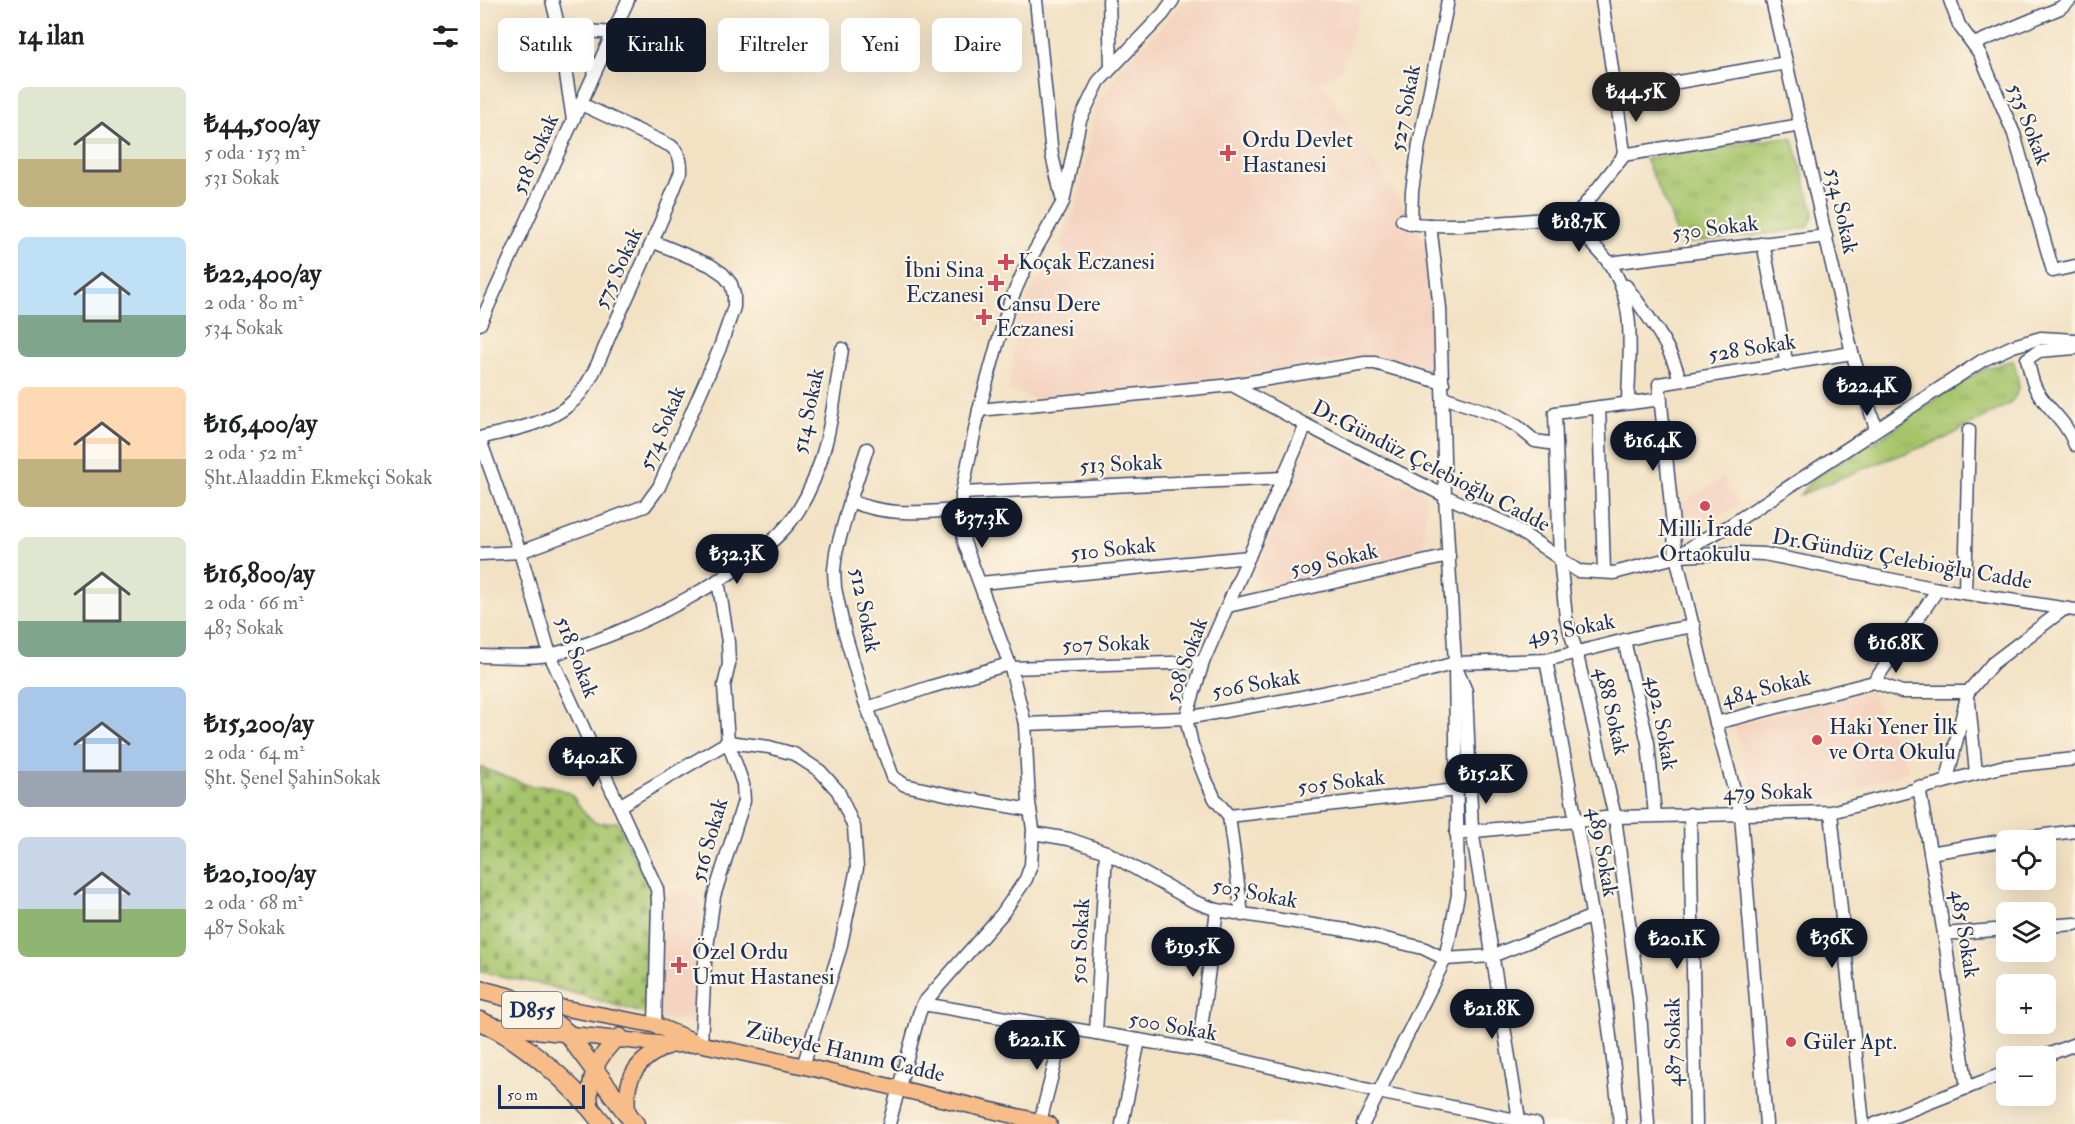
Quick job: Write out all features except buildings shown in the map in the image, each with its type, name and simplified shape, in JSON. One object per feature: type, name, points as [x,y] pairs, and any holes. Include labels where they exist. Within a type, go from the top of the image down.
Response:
[{"type":"highway","name":"Zübeyde Hanım Cadde","points":[[480,990],[511,998],[548,1018],[572,1038]]},
{"type":"highway","name":"Zübeyde Hanım Cadde","points":[[486,1023],[541,1061],[591,1107]]},
{"type":"highway","name":"D855","points":[[572,1038],[631,1119]]},
{"type":"highway","name":"D855","points":[[591,1107],[603,1124]]},
{"type":"main road","name":"Zübeyde Hanım Cadde","points":[[511,998],[647,1024],[701,1044],[898,1088],[1000,1119],[1044,1123]]},
{"type":"main road","name":"Zübeyde Hanım Cadde","points":[[486,1023],[572,1038],[617,1039],[671,1045],[701,1044]]},
{"type":"main road","points":[[591,1107],[590,1084],[594,1069],[604,1051],[617,1039],[647,1024]]},
{"type":"main road","points":[[631,1119],[627,1089],[630,1078],[649,1055],[671,1045]]},
{"type":"street","points":[[552,0],[556,18]]},
{"type":"street","name":"518 Sokak","points":[[620,18],[628,0]]},
{"type":"street","points":[[1036,0],[1052,155],[1062,202]]},
{"type":"street","points":[[1108,0],[1111,68]]},
{"type":"street","points":[[889,1124],[923,1004],[1002,914],[1017,893],[1031,866],[1033,833],[1025,724],[1010,666],[964,542],[962,493],[979,410],[1010,302],[1026,266],[1062,202],[1080,120],[1092,93],[1111,68],[1163,14],[1173,0]]},
{"type":"street","name":"527 Sokak","points":[[1430,225],[1405,223],[1448,0]]},
{"type":"street","points":[[1571,222],[1623,154],[1624,145],[1602,0]]},
{"type":"street","name":"534 Sokak","points":[[1772,0],[1852,353],[1876,429]]},
{"type":"street","name":"535 Sokak","points":[[1950,0],[1959,26],[1980,54],[2014,134],[2054,271],[2075,266]]},
{"type":"street","points":[[1974,44],[2060,8],[2072,0],[2075,6]]},
{"type":"street","name":"518 Sokak","points":[[480,324],[606,50]]},
{"type":"street","points":[[1616,93],[1786,63]]},
{"type":"street","points":[[566,72],[573,120]]},
{"type":"street","name":"575 Sokak","points":[[480,439],[542,421],[561,411],[577,398],[594,370],[654,242],[681,171],[678,152],[671,146],[581,104]]},
{"type":"street","points":[[1623,154],[1801,125]]},
{"type":"street","points":[[1364,1124],[1445,959],[1458,895],[1455,663],[1445,496],[1440,308],[1430,225],[1566,218],[1609,263],[1655,325],[1670,352],[1680,380]]},
{"type":"street","name":"530 Sokak","points":[[1609,263],[1826,236]]},
{"type":"street","name":"574 Sokak","points":[[480,554],[520,552],[645,506],[659,487],[718,350],[734,307],[734,295],[731,284],[723,274],[710,265],[654,242]]},
{"type":"street","points":[[1763,243],[1787,364]]},
{"type":"street","points":[[1609,263],[1626,298],[1630,330],[1628,402]]},
{"type":"street","points":[[1678,556],[1729,526],[1983,360],[2013,346],[2041,338],[2075,340]]},
{"type":"street","points":[[2075,348],[2039,351],[2027,359],[2036,390],[2058,415],[2070,432],[2075,445]]},
{"type":"street","name":"514 Sokak","points":[[480,656],[550,655],[584,645],[661,612],[718,580],[763,549],[784,530],[798,511],[827,446],[842,349]]},
{"type":"street","name":"528 Sokak","points":[[1661,399],[1659,384],[1852,353]]},
{"type":"street","points":[[979,410],[1232,385],[1347,365],[1375,363],[1443,383]]},
{"type":"street","name":"Dr.Gündüz Çelebioğlu Cadde","points":[[1232,385],[1445,496],[1512,526],[1578,571],[1614,573],[1678,556],[1764,554],[1965,593],[2069,610]]},
{"type":"street","points":[[1443,397],[1497,415],[1517,426],[1535,441],[1556,444]]},
{"type":"street","points":[[1661,399],[1678,556],[1716,723],[1741,815],[1766,1124]]},
{"type":"street","name":"488 Sokak","points":[[1648,1124],[1639,998],[1615,817],[1576,651],[1566,618],[1560,558],[1555,413],[1661,399]]},
{"type":"street","points":[[1599,407],[1604,572]]},
{"type":"street","name":"508 Sokak","points":[[1242,915],[1229,816],[1215,799],[1206,780],[1192,745],[1186,718],[1203,662],[1306,425]]},
{"type":"street","points":[[1965,593],[1969,430]]},
{"type":"street","name":"518 Sokak","points":[[480,439],[483,459],[520,552],[550,655],[658,895],[647,1024]]},
{"type":"street","name":"512 Sokak","points":[[867,449],[836,552],[834,579],[844,630],[867,708],[893,777],[905,785],[1030,810]]},
{"type":"street","name":"513 Sokak","points":[[962,493],[1283,478]]},
{"type":"street","points":[[850,501],[866,508],[902,514],[962,510]]},
{"type":"street","name":"509 Sokak","points":[[1228,606],[1449,556]]},
{"type":"street","name":"510 Sokak","points":[[980,583],[1249,557]]},
{"type":"street","name":"516 Sokak","points":[[701,1044],[705,962],[714,896],[744,792],[728,742],[724,686],[729,664],[728,642],[718,580]]},
{"type":"street","points":[[1938,588],[1874,682],[1902,692],[1968,692]]},
{"type":"street","points":[[1947,780],[1968,692],[1993,663],[2069,610]]},
{"type":"street","name":"493 Sokak","points":[[1455,663],[1546,660],[1653,633],[1694,626]]},
{"type":"street","name":"492. Sokak","points":[[1624,640],[1648,743],[1655,815]]},
{"type":"street","name":"489 Sokak","points":[[1546,660],[1593,916],[1611,1036],[1620,1124]]},
{"type":"street","name":"507 Sokak","points":[[867,708],[930,687],[1010,666],[1203,662]]},
{"type":"street","points":[[1455,663],[1466,691],[1472,830],[1519,1119]]},
{"type":"street","name":"506 Sokak","points":[[1025,724],[1186,718],[1416,674],[1455,663]]},
{"type":"street","name":"484 Sokak","points":[[1716,723],[1874,682]]},
{"type":"street","points":[[1968,692],[1976,773]]},
{"type":"street","points":[[619,806],[728,742],[777,749],[794,754],[829,779],[838,791],[854,827],[857,868],[840,949],[803,1066]]},
{"type":"street","name":"479 Sokak","points":[[1456,833],[1615,817],[1831,812],[2001,767],[2075,759]]},
{"type":"street","name":"485 Sokak","points":[[1919,787],[1967,1088]]},
{"type":"street","name":"505 Sokak","points":[[1229,816],[1457,790]]},
{"type":"street","points":[[1831,812],[1863,1124]]},
{"type":"street","name":"487 Sokak","points":[[1690,814],[1696,1124]]},
{"type":"street","points":[[2056,834],[2075,831]]},
{"type":"street","name":"503 Sokak","points":[[1033,833],[1069,839],[1106,852],[1193,901],[1217,910],[1352,931],[1423,948],[1445,959]]},
{"type":"street","points":[[1930,853],[1996,842]]},
{"type":"street","name":"501 Sokak","points":[[1096,1034],[1106,852]]},
{"type":"street","points":[[1198,1050],[1217,910]]},
{"type":"street","points":[[1445,959],[1492,956],[1593,916]]},
{"type":"street","points":[[2056,925],[2075,924]]},
{"type":"street","points":[[1944,934],[1996,930]]},
{"type":"street","name":"500 Sokak","points":[[923,1004],[1198,1050],[1378,1092],[1536,1124]]},
{"type":"street","points":[[1044,1123],[1064,1028]]},
{"type":"street","points":[[1122,1124],[1139,1040]]},
{"type":"street","points":[[2056,1052],[2075,1044]]},
{"type":"street","points":[[1875,1124],[1996,1076]]},
{"type":"shaded area","name":"Ordu Devlet Hastanesi","points":[[1185,0],[1336,0],[1361,5],[1342,69],[1320,81],[1401,202],[1425,243],[1436,371],[1357,357],[1177,385],[1037,399],[1008,390],[1018,317],[1038,279],[1062,267],[1062,240],[1076,209],[1097,105],[1126,63]]},
{"type":"shaded area","points":[[1309,439],[1389,473],[1423,493],[1426,504],[1424,549],[1421,554],[1268,587],[1253,577]]},
{"type":"shaded area","name":"Milli İrade Ortaokulu","points":[[1723,478],[1739,504],[1688,536],[1672,509]]},
{"type":"shaded area","name":"Haki Yener İlk ve Orta Okulu","points":[[1870,690],[1909,770],[1811,802],[1756,801],[1734,725]]},
{"type":"shaded area","name":"Özel Ordu Umut Hastanesi","points":[[674,890],[687,893],[701,901],[698,1021],[658,1019],[661,897],[664,893]]},
{"type":"green space","points":[[1778,138],[1793,139],[1814,213],[1808,227],[1680,244],[1668,208],[1645,159]]},
{"type":"green space","points":[[2013,360],[2018,388],[2014,399],[2009,404],[1946,438],[1800,495],[1813,478],[1885,435],[1950,389],[1984,369]]},
{"type":"green space","points":[[480,767],[530,786],[550,786],[570,793],[586,815],[596,823],[618,822],[653,896],[650,1015],[545,985],[480,972]]},
{"type":"place","name":"Ordu Devlet Hastanesi","points":[[1228,153]]},
{"type":"place","name":"Koçak Eczanesi","points":[[1006,262]]},
{"type":"place","name":"İbni Sina Eczanesi","points":[[996,283]]},
{"type":"place","name":"Cansu Dere Eczanesi","points":[[984,317]]},
{"type":"place","name":"Milli İrade Ortaokulu","points":[[1705,506]]},
{"type":"place","name":"Haki Yener İlk ve Orta Okulu","points":[[1817,740]]},
{"type":"place","name":"Özel Ordu Umut Hastanesi","points":[[679,965]]},
{"type":"place","name":"Güler Apt.","points":[[1791,1042]]}]
